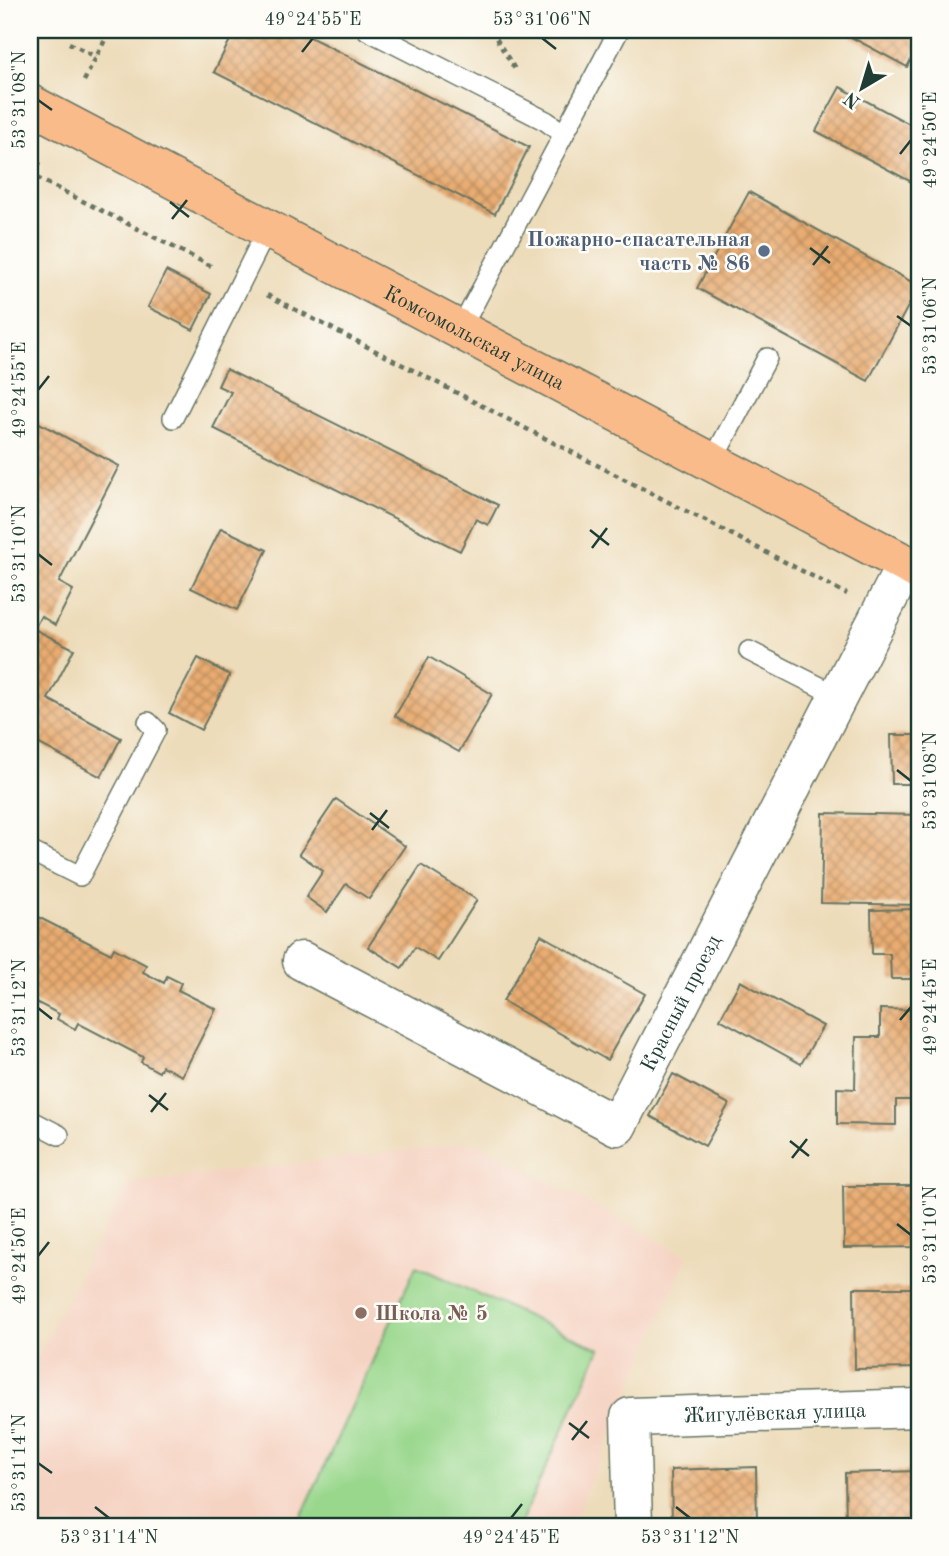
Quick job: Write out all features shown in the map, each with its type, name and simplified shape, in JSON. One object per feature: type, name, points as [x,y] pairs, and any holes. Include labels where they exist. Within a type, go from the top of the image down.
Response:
[{"type":"main road","name":"Комсомольская улица","points":[[30,104],[913,567]]},
{"type":"street","name":"Красный проезд","points":[[302,961],[617,1126],[881,612],[913,567]]},
{"type":"street","name":"Жигулёвская улица","points":[[633,1526],[631,1417],[919,1408]]},
{"type":"lane","points":[[367,30],[546,121],[564,134]]},
{"type":"lane","points":[[460,330],[619,30]]},
{"type":"lane","points":[[173,418],[267,230]]},
{"type":"lane","points":[[712,462],[767,358]]},
{"type":"lane","points":[[749,651],[838,696]]},
{"type":"lane","points":[[30,851],[80,876],[156,730],[148,722]]},
{"type":"lane","points":[[30,1120],[60,1135]]},
{"type":"path","points":[[84,81],[110,30]]},
{"type":"path","points":[[68,43],[96,57]]},
{"type":"path","points":[[40,162],[33,176],[881,612]]},
{"type":"shaded area","name":"Школа № 5","points":[[476,1142],[687,1256],[572,1526],[30,1526],[30,1369],[129,1183]]},
{"type":"green space","points":[[416,1266],[600,1349],[519,1526],[297,1526]]},
{"type":"building","points":[[235,30],[296,30],[529,147],[495,214],[214,72]]},
{"type":"building","points":[[855,30],[919,30],[919,44],[907,67],[851,37]]},
{"type":"building","points":[[840,87],[919,129],[919,186],[816,131]]},
{"type":"building","points":[[749,192],[919,286],[868,381],[697,288]]},
{"type":"building","points":[[166,271],[211,294],[193,330],[148,307]]},
{"type":"building","points":[[226,369],[498,505],[488,525],[476,519],[460,551],[213,428],[231,392],[218,386]]},
{"type":"building","points":[[30,418],[119,466],[59,582],[73,590],[55,625],[41,616],[34,629],[74,649],[48,699],[121,738],[101,777],[30,739]]},
{"type":"building","points":[[221,528],[267,550],[237,610],[191,588]]},
{"type":"building","points":[[429,657],[492,694],[459,752],[395,716]]},
{"type":"building","points":[[198,658],[230,675],[201,730],[169,713]]},
{"type":"building","points":[[891,735],[919,735],[919,784],[892,784]]},
{"type":"building","points":[[336,799],[405,846],[369,899],[346,884],[327,912],[306,897],[323,871],[299,854]]},
{"type":"building","points":[[823,813],[919,815],[919,905],[821,903]]},
{"type":"building","points":[[421,865],[477,900],[438,961],[415,947],[402,968],[368,947]]},
{"type":"building","points":[[919,909],[919,979],[891,979],[890,954],[872,954],[871,910]]},
{"type":"building","points":[[30,913],[111,954],[114,948],[146,965],[143,972],[164,983],[167,976],[181,983],[178,990],[216,1009],[182,1076],[162,1066],[159,1072],[141,1062],[143,1057],[78,1023],[75,1029],[57,1019],[59,1014],[30,999]]},
{"type":"building","points":[[541,935],[645,994],[607,1060],[503,1001]]},
{"type":"building","points":[[740,981],[823,1026],[801,1064],[720,1019]]},
{"type":"building","points":[[880,1009],[919,1010],[919,1100],[896,1100],[896,1125],[837,1124],[837,1088],[855,1089],[856,1037],[880,1037]]},
{"type":"building","points":[[673,1074],[729,1104],[705,1146],[650,1116]]},
{"type":"building","points":[[843,1186],[919,1186],[919,1247],[844,1248]]},
{"type":"building","points":[[854,1288],[919,1288],[919,1368],[855,1369]]},
{"type":"building","points":[[756,1467],[757,1526],[672,1526],[671,1470]]},
{"type":"building","points":[[919,1471],[919,1526],[846,1526],[845,1473]]},
{"type":"place","name":"Пожарно-спасательная часть № 86","points":[[764,251]]},
{"type":"place","name":"Школа № 5","points":[[361,1313]]}]
